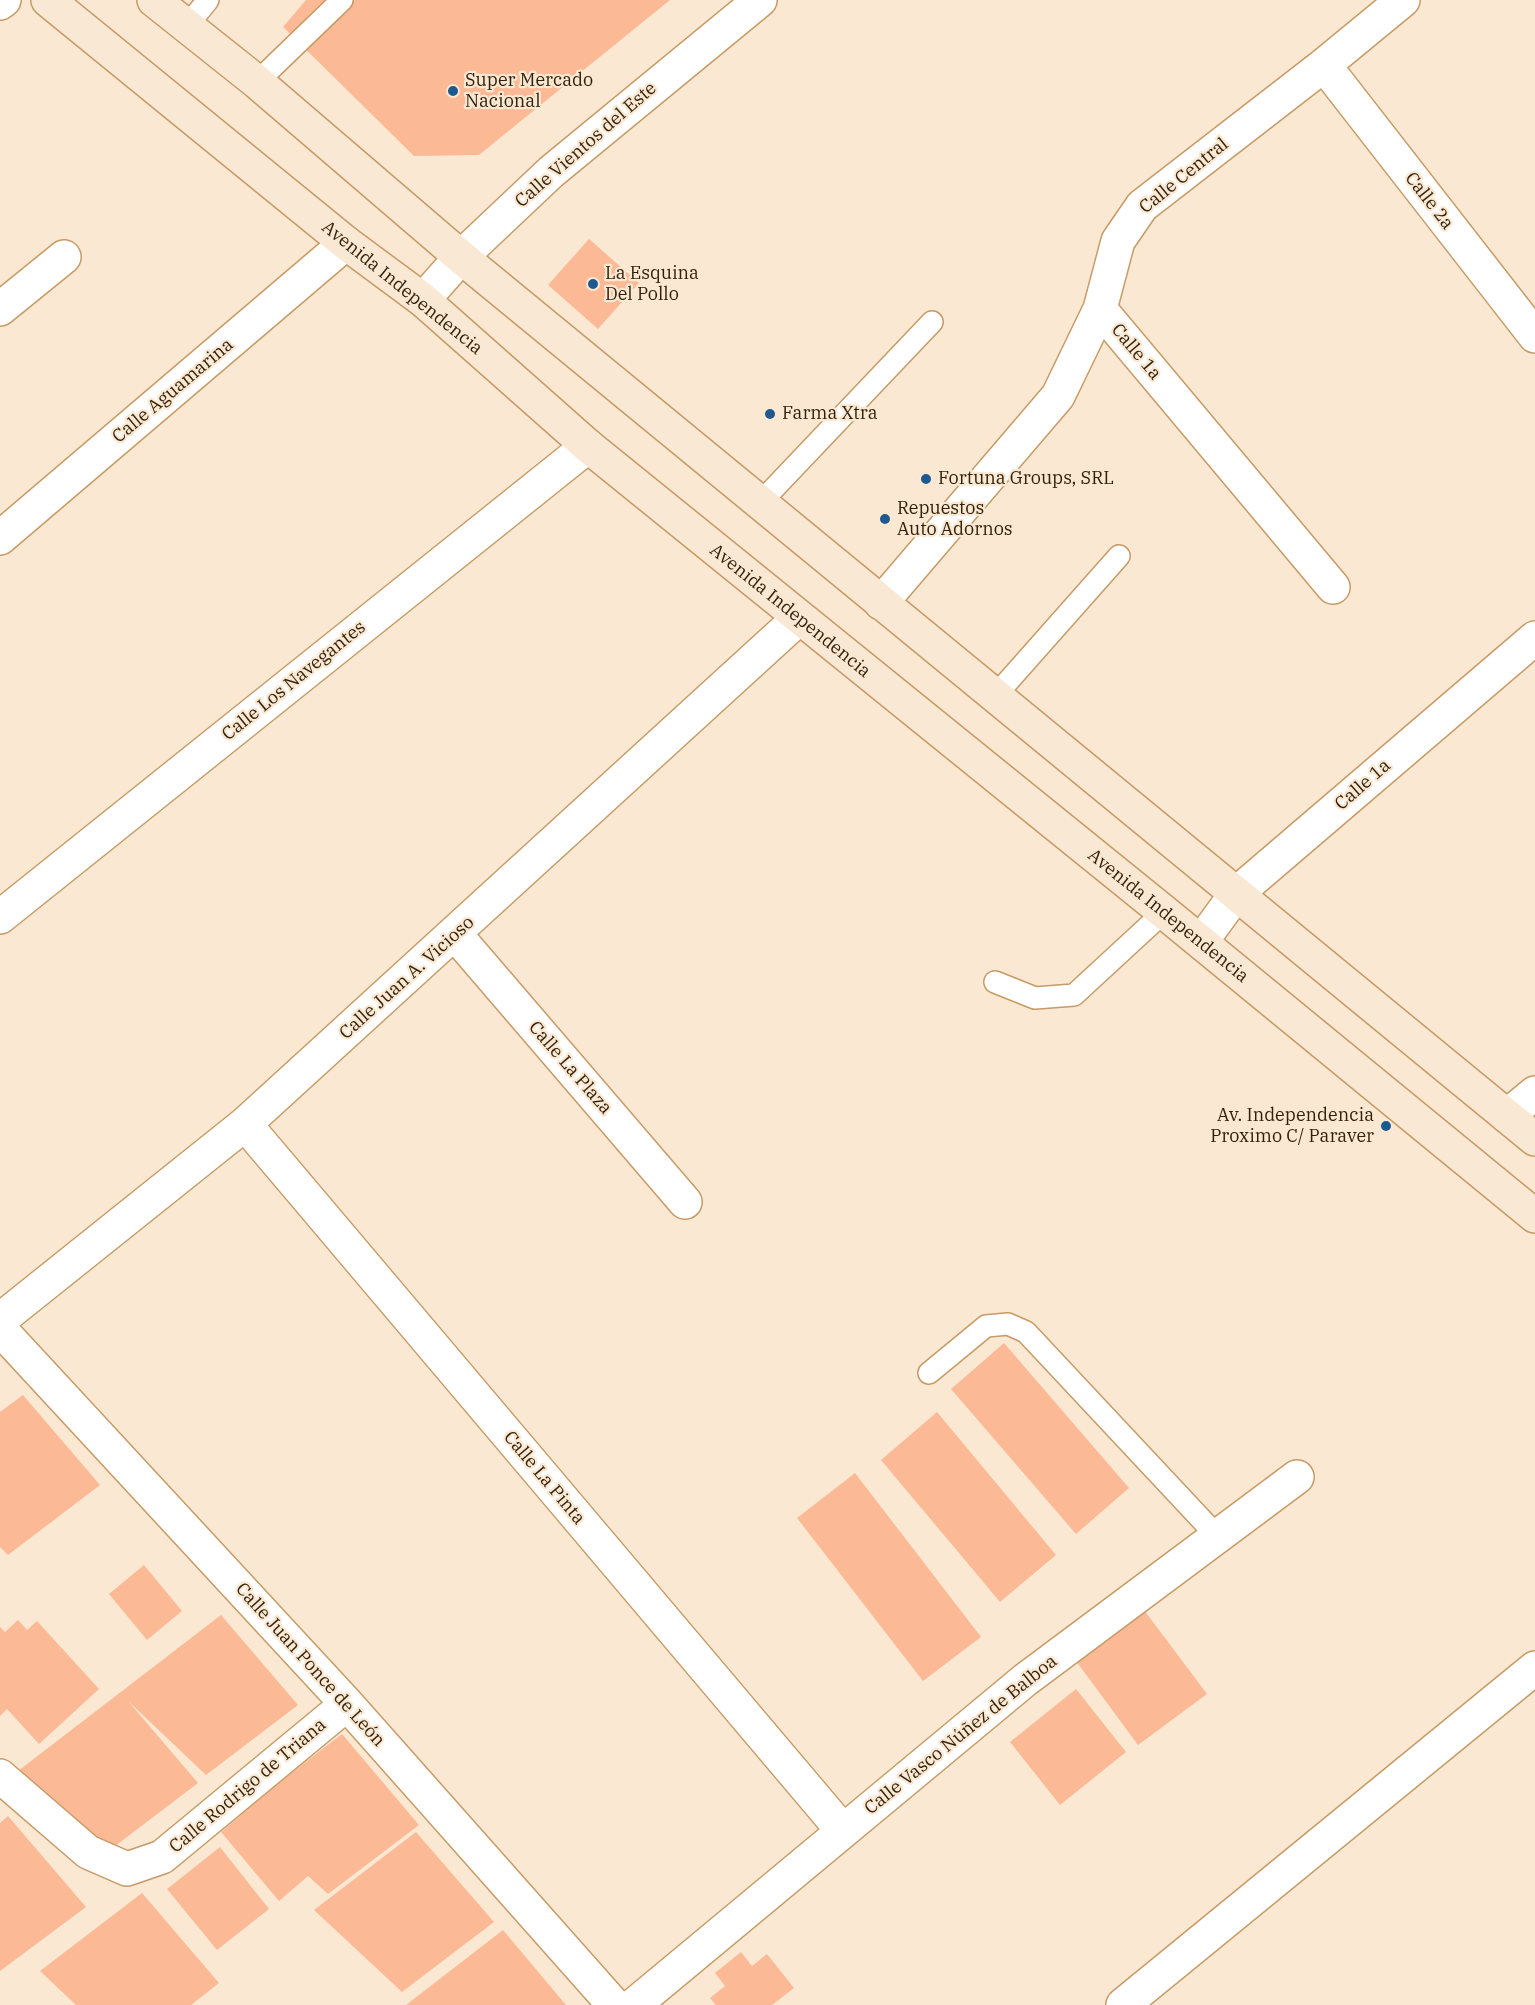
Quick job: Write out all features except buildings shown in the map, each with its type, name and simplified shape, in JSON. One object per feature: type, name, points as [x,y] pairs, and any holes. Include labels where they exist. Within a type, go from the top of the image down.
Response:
[{"type":"main road","name":"Avenida Independencia","points":[[48,0],[346,243],[423,300],[588,446],[1201,942],[1535,1216]]},
{"type":"main road","points":[[154,0],[257,82],[461,257],[1535,1139]]},
{"type":"street","points":[[0,3],[3,0]]},
{"type":"street","name":"Calle Vientos del Este","points":[[423,300],[461,257],[550,172],[760,0]]},
{"type":"street","name":"Calle Central","points":[[881,603],[1058,396],[1100,309],[1118,241],[1142,206],[1324,65],[1403,0]]},
{"type":"street","name":"Calle 2a","points":[[1324,65],[1535,336]]},
{"type":"street","name":"Calle Aguamarina","points":[[0,538],[346,243]]},
{"type":"street","points":[[0,309],[64,256]]},
{"type":"street","name":"Calle 1a","points":[[1100,309],[1333,587]]},
{"type":"street","name":"Calle Los Navegantes","points":[[0,916],[588,446]]},
{"type":"street","name":"Calle Juan A. Vicioso","points":[[0,1320],[245,1124],[799,618]]},
{"type":"street","name":"Calle 1a","points":[[1201,942],[1236,894],[1535,638]]},
{"type":"street","name":"Calle La Plaza","points":[[455,934],[685,1202]]},
{"type":"street","points":[[1507,1116],[1535,1093]]},
{"type":"street","name":"Calle La Pinta","points":[[245,1124],[843,1831]]},
{"type":"street","name":"Calle Juan Ponce de León","points":[[0,1329],[347,1704],[614,2005]]},
{"type":"street","name":"Calle Vasco Núñez de Balboa","points":[[634,2005],[1025,1680],[1298,1477]]},
{"type":"street","points":[[1123,2005],[1535,1668]]},
{"type":"street","name":"Calle Rodrigo de Triana","points":[[0,1776],[88,1852],[127,1869],[162,1857],[347,1704]]},
{"type":"lane","points":[[186,27],[208,0]]},
{"type":"lane","points":[[257,82],[342,0]]},
{"type":"lane","points":[[760,503],[932,322]]},
{"type":"lane","points":[[995,696],[1119,556]]},
{"type":"lane","points":[[994,982],[1035,998],[1074,995],[1164,912]]},
{"type":"lane","points":[[929,1373],[986,1326],[1008,1324],[1026,1332],[1217,1536]]},
{"type":"place","name":"Super Mercado Nacional","points":[[453,91]]},
{"type":"place","name":"La Esquina Del Pollo","points":[[593,284]]},
{"type":"place","name":"Farma Xtra","points":[[770,414]]},
{"type":"place","name":"Fortuna Groups, SRL","points":[[926,479]]},
{"type":"place","name":"Repuestos Auto Adornos","points":[[885,519]]},
{"type":"place","name":"Av. Independencia Proximo C/ Paraver","points":[[1386,1126]]}]
